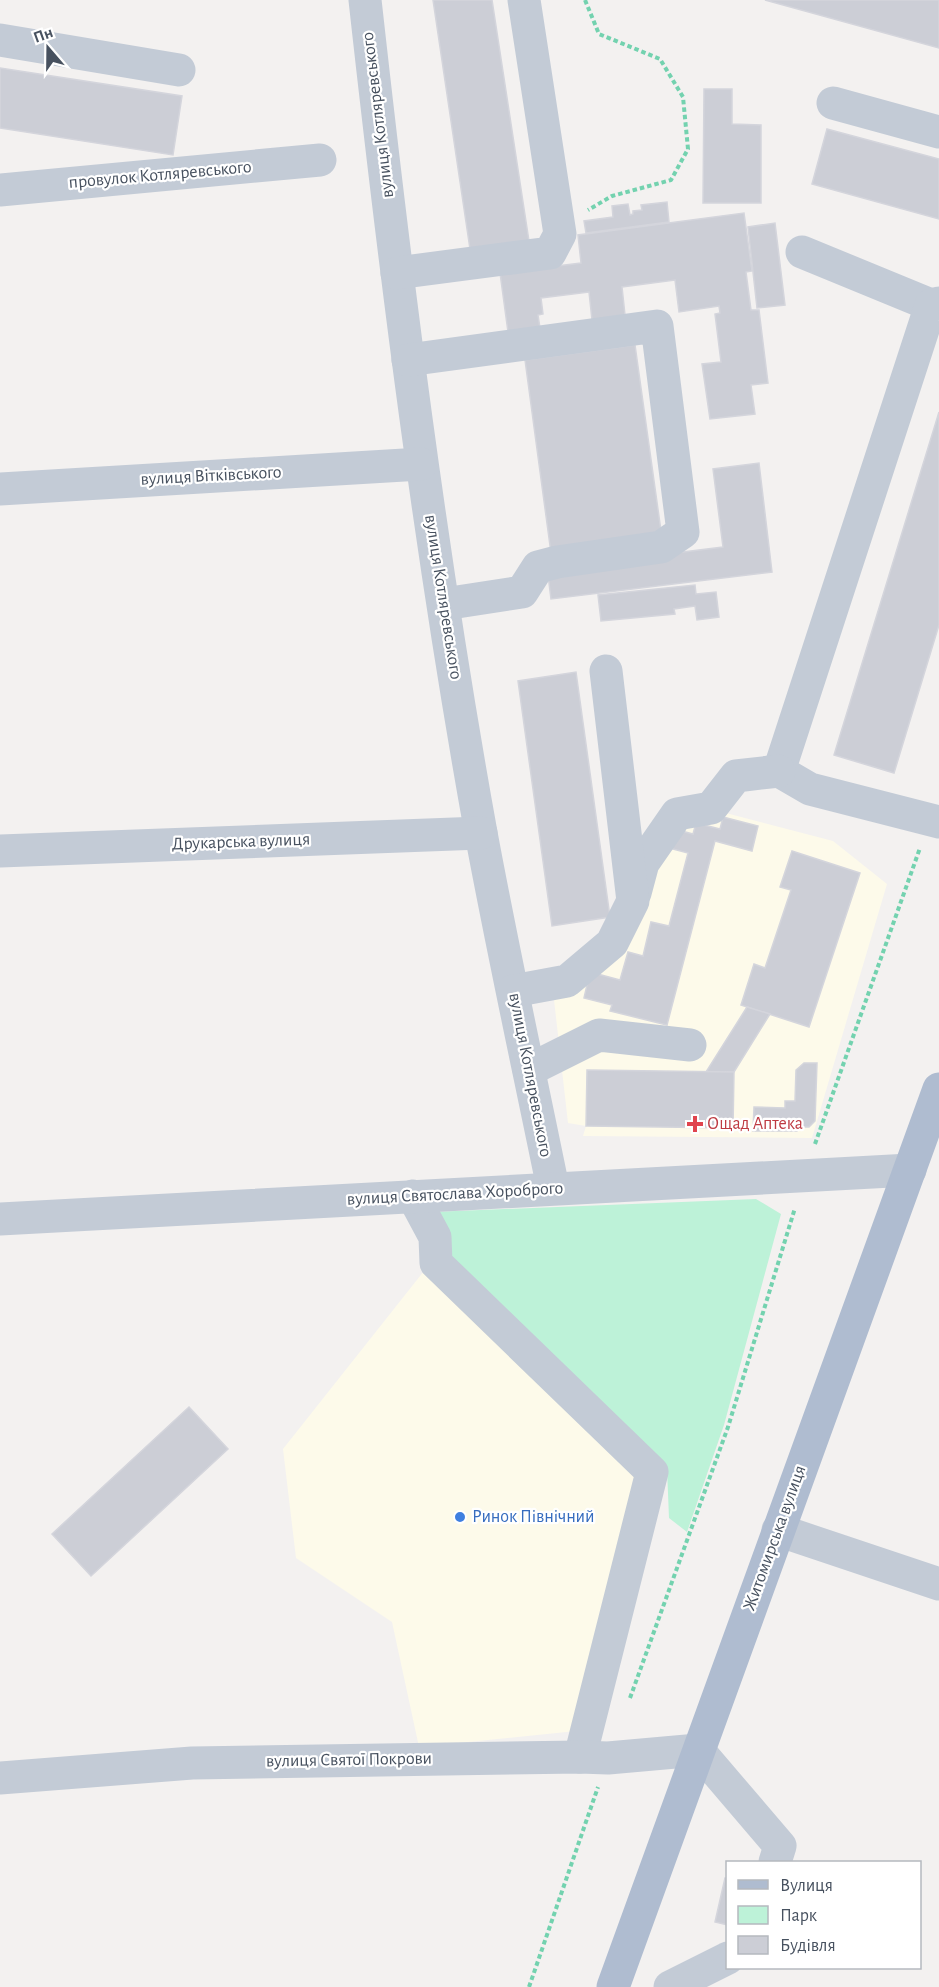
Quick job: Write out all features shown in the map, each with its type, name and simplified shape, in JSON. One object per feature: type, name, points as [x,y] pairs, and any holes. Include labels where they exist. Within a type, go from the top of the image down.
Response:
[{"type":"main road","name":"Житомирська вулиця","points":[[613,1987],[939,1089]]},
{"type":"street","name":"вулиця Котляревського","points":[[365,0],[421,464],[481,833],[553,1188]]},
{"type":"street","points":[[397,273],[550,253],[560,234],[524,0]]},
{"type":"street","points":[[0,40],[179,70]]},
{"type":"street","points":[[833,104],[939,132]]},
{"type":"street","name":"провулок Котляревського","points":[[0,190],[320,160]]},
{"type":"street","points":[[778,771],[935,304],[802,252]]},
{"type":"street","points":[[408,360],[657,326],[682,532],[661,547],[538,567],[522,592],[444,604]]},
{"type":"street","name":"вулиця Вітківського","points":[[0,489],[421,464]]},
{"type":"street","points":[[606,671],[633,901]]},
{"type":"street","points":[[513,991],[567,981],[612,943],[633,901],[643,863],[677,814],[711,808],[736,776],[778,771],[810,789],[935,820]]},
{"type":"street","name":"Друкарська вулиця","points":[[0,851],[481,833]]},
{"type":"street","points":[[529,1070],[598,1035],[690,1045]]},
{"type":"street","name":"вулиця Святослава Хороброго","points":[[0,1219],[910,1170]]},
{"type":"street","points":[[413,1196],[435,1238],[436,1263],[652,1472],[594,1757]]},
{"type":"street","points":[[778,1530],[939,1584]]},
{"type":"street","points":[[698,1750],[780,1846],[776,1861]]},
{"type":"street","name":"вулиця Святої Покрови","points":[[0,1778],[192,1763],[594,1757],[698,1750]]},
{"type":"street","points":[[670,1987],[726,1959]]},
{"type":"path","points":[[560,234],[570,221],[612,196],[670,180],[688,148],[683,97],[660,59],[599,34],[585,0]]},
{"type":"path","points":[[628,1703],[728,1427],[791,1227],[804,1175],[935,820]]},
{"type":"path","points":[[530,1987],[594,1757]]},
{"type":"shaded area","points":[[722,812],[833,841],[887,884],[812,1138],[583,1136],[586,1126],[568,1123],[553,991],[576,983],[675,821]]},
{"type":"shaded area","name":"Ринок Північний","points":[[424,1271],[640,1476],[576,1731],[419,1747],[392,1622],[296,1558],[283,1449]]},
{"type":"green space","points":[[756,1199],[781,1214],[724,1425],[687,1532],[669,1518],[667,1469],[450,1261],[432,1212]]},
{"type":"building","points":[[433,0],[492,0],[529,241],[470,249]]},
{"type":"building","points":[[765,0],[939,0],[939,48]]},
{"type":"building","points":[[0,68],[182,96],[173,155],[0,128]]},
{"type":"building","points":[[704,89],[732,89],[732,124],[761,125],[761,203],[703,203]]},
{"type":"building","points":[[827,129],[939,159],[939,219],[812,184]]},
{"type":"building","points":[[667,202],[669,222],[586,233],[584,221],[613,217],[612,206],[628,204],[630,215],[633,211],[642,210],[641,205]]},
{"type":"building","points":[[744,213],[752,271],[746,272],[751,310],[759,310],[768,383],[751,385],[755,414],[710,419],[702,364],[721,362],[715,314],[720,313],[719,306],[679,312],[675,280],[622,287],[625,315],[592,320],[589,292],[541,298],[543,314],[538,315],[540,328],[508,332],[500,273],[581,263],[578,235]]},
{"type":"building","points":[[775,223],[785,305],[757,308],[748,227]]},
{"type":"building","points":[[635,345],[662,538],[551,553],[525,360]]},
{"type":"building","points":[[939,412],[939,625],[894,773],[834,755]]},
{"type":"building","points":[[759,463],[772,572],[551,599],[548,575],[602,562],[723,547],[713,469]]},
{"type":"building","points":[[695,585],[696,594],[716,592],[719,617],[697,620],[695,606],[674,609],[675,614],[601,621],[598,595]]},
{"type":"building","points":[[576,672],[610,917],[552,926],[518,681]]},
{"type":"building","points":[[723,817],[758,826],[752,851],[715,841],[667,1025],[610,1011],[612,1005],[584,998],[590,972],[620,980],[628,952],[643,956],[651,922],[669,926],[688,853],[669,848],[674,829],[693,834],[696,823],[720,829]]},
{"type":"building","points":[[792,851],[860,873],[809,1027],[741,1005],[754,964],[765,968],[791,890],[780,887]]},
{"type":"building","points":[[747,1007],[770,1014],[734,1072],[706,1072]]},
{"type":"building","points":[[804,1063],[817,1063],[815,1121],[809,1127],[797,1127],[797,1131],[753,1131],[754,1107],[785,1108],[785,1101],[795,1101],[796,1070]]},
{"type":"building","points":[[587,1070],[734,1072],[733,1128],[586,1126]]},
{"type":"building","points":[[189,1407],[228,1449],[91,1576],[52,1534]]},
{"type":"building","points":[[725,1878],[726,1878],[726,1925],[715,1922]]},
{"type":"place","name":"Ощад Аптека","points":[[695,1124]]},
{"type":"place","name":"Ринок Північний","points":[[460,1517]]}]
